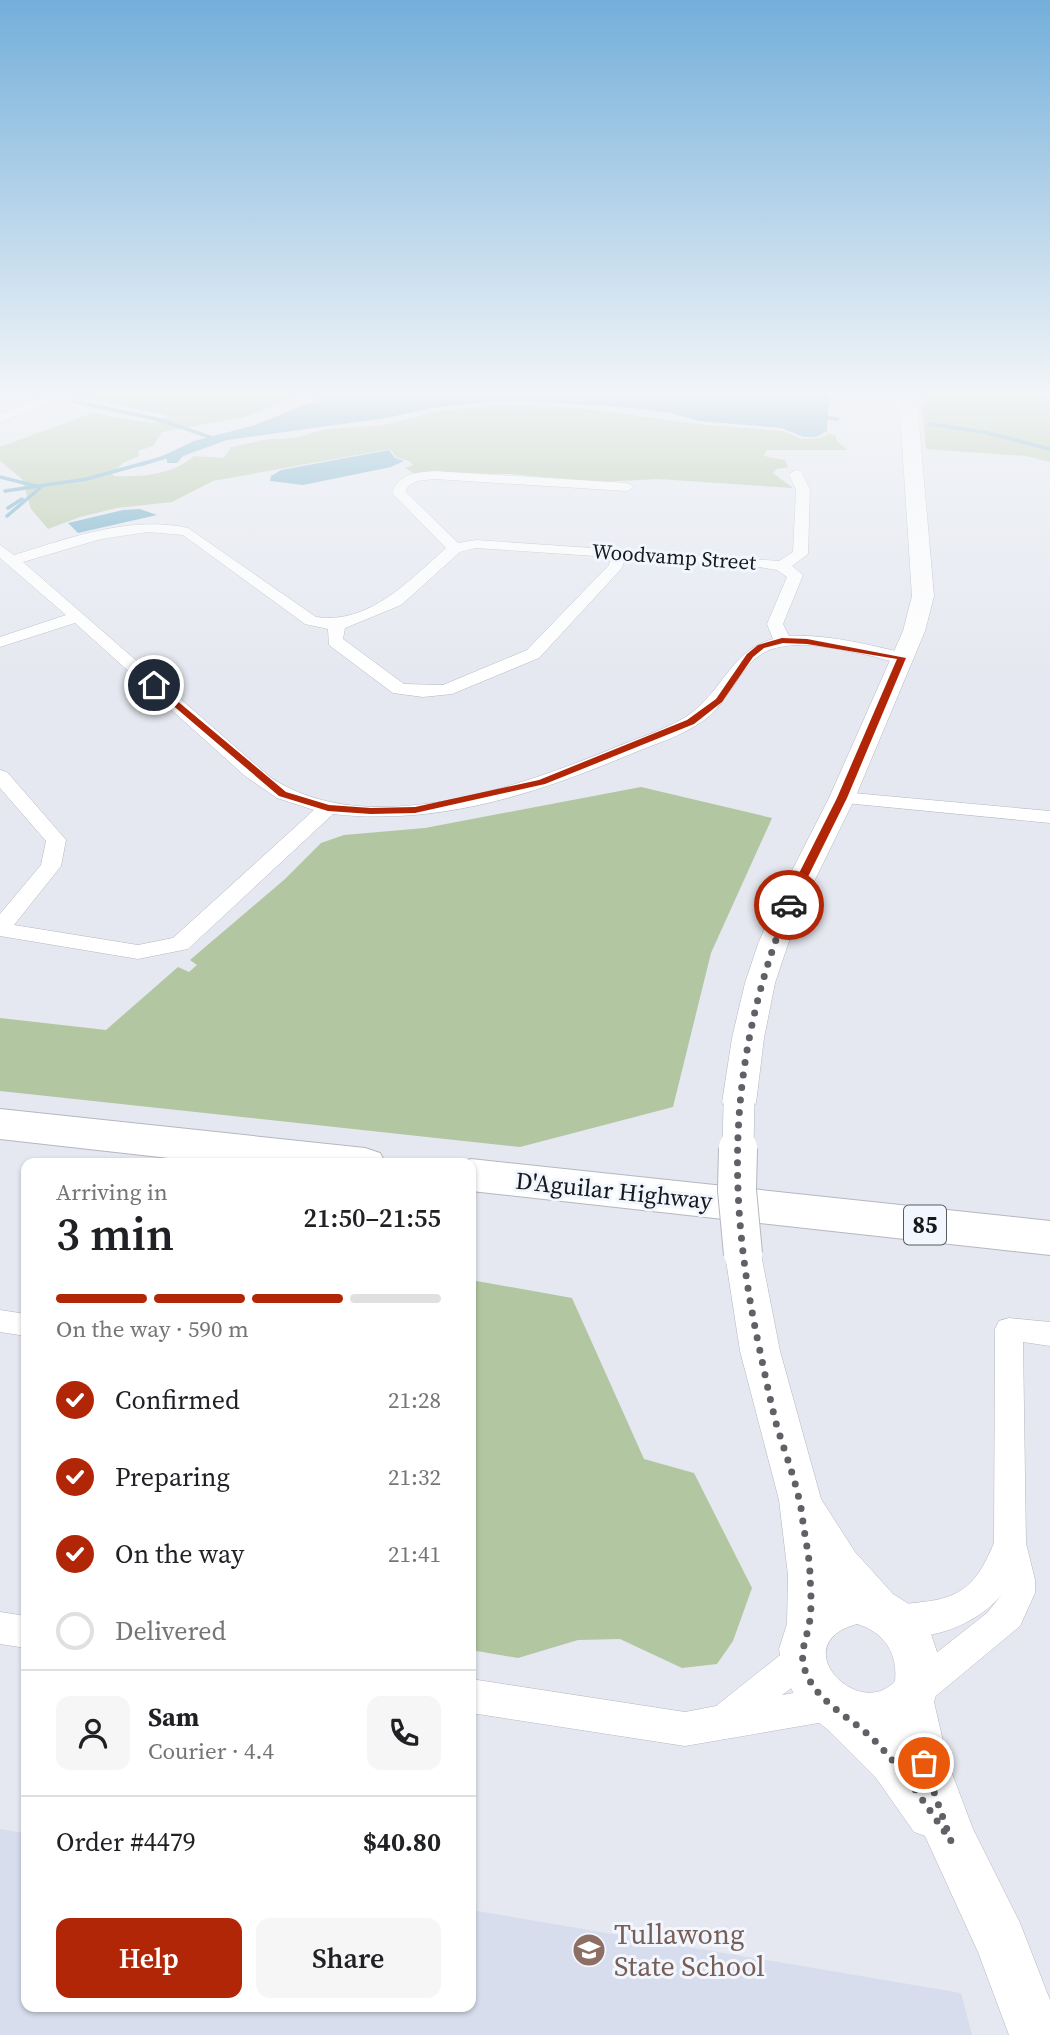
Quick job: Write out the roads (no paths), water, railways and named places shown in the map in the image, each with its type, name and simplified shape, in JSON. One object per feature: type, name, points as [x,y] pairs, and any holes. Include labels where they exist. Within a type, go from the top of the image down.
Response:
[{"type":"highway","points":[[0,1124],[310,1158]]},
{"type":"highway","name":"D'Aguilar Highway","points":[[476,1176],[1050,1238]]},
{"type":"main road","points":[[915,490],[924,594],[902,658],[842,798],[791,900],[763,973],[748,1038],[739,1103],[737,1190],[743,1254],[762,1362],[800,1500],[810,1575],[805,1642],[811,1684],[893,1761],[951,1841]]},
{"type":"main road","points":[[800,1500],[839,1567],[909,1635],[918,1653],[920,1672],[913,1695],[924,1763],[951,1841],[1001,1942],[1036,2035]]},
{"type":"main road","points":[[805,1642],[821,1612],[838,1605],[857,1603],[886,1614]]},
{"type":"main road","points":[[837,1708],[862,1718],[881,1717],[897,1711],[913,1695]]},
{"type":"street","points":[[6,555],[149,526],[173,527],[188,532],[312,621],[337,625],[395,602],[455,548],[399,493],[400,490]]},
{"type":"street","points":[[782,566],[800,554],[803,490]]},
{"type":"street","name":"Woodvamp Street","points":[[455,548],[477,544],[782,566],[795,575],[793,591],[780,610],[775,624],[782,640]]},
{"type":"street","points":[[337,625],[335,640],[399,689],[423,692],[446,690],[533,654],[616,566],[620,554]]},
{"type":"street","points":[[6,555],[231,754],[283,794],[328,808],[415,810],[542,782],[690,722],[719,700],[750,656],[761,647],[782,640],[807,641],[902,658]]},
{"type":"street","points":[[0,642],[76,617]]},
{"type":"street","points":[[0,776],[56,840],[51,866],[0,928],[138,952],[180,944],[328,808]]},
{"type":"street","points":[[842,798],[1050,817]]},
{"type":"street","points":[[0,1321],[21,1324]]},
{"type":"street","points":[[913,1695],[1013,1611],[1019,1596],[1021,1573],[1010,1543],[1009,1329],[1050,1334]]},
{"type":"street","points":[[886,1614],[935,1618],[963,1609],[986,1594],[1000,1571],[1010,1543]]},
{"type":"street","points":[[0,1628],[21,1631]]},
{"type":"street","points":[[724,1723],[805,1642]]},
{"type":"street","points":[[476,1697],[650,1726],[685,1729],[837,1708]]},
{"type":"water","points":[[140,509],[157,515],[78,533],[68,523],[123,510]]},
{"type":"waterway","points":[[5,491],[12,490]]},
{"type":"waterway","points":[[7,516],[38,490]]},
{"type":"waterway","points":[[8,508],[22,499]]},
{"type":"place","name":"Tullawong State School","points":[[589,1950]]}]
